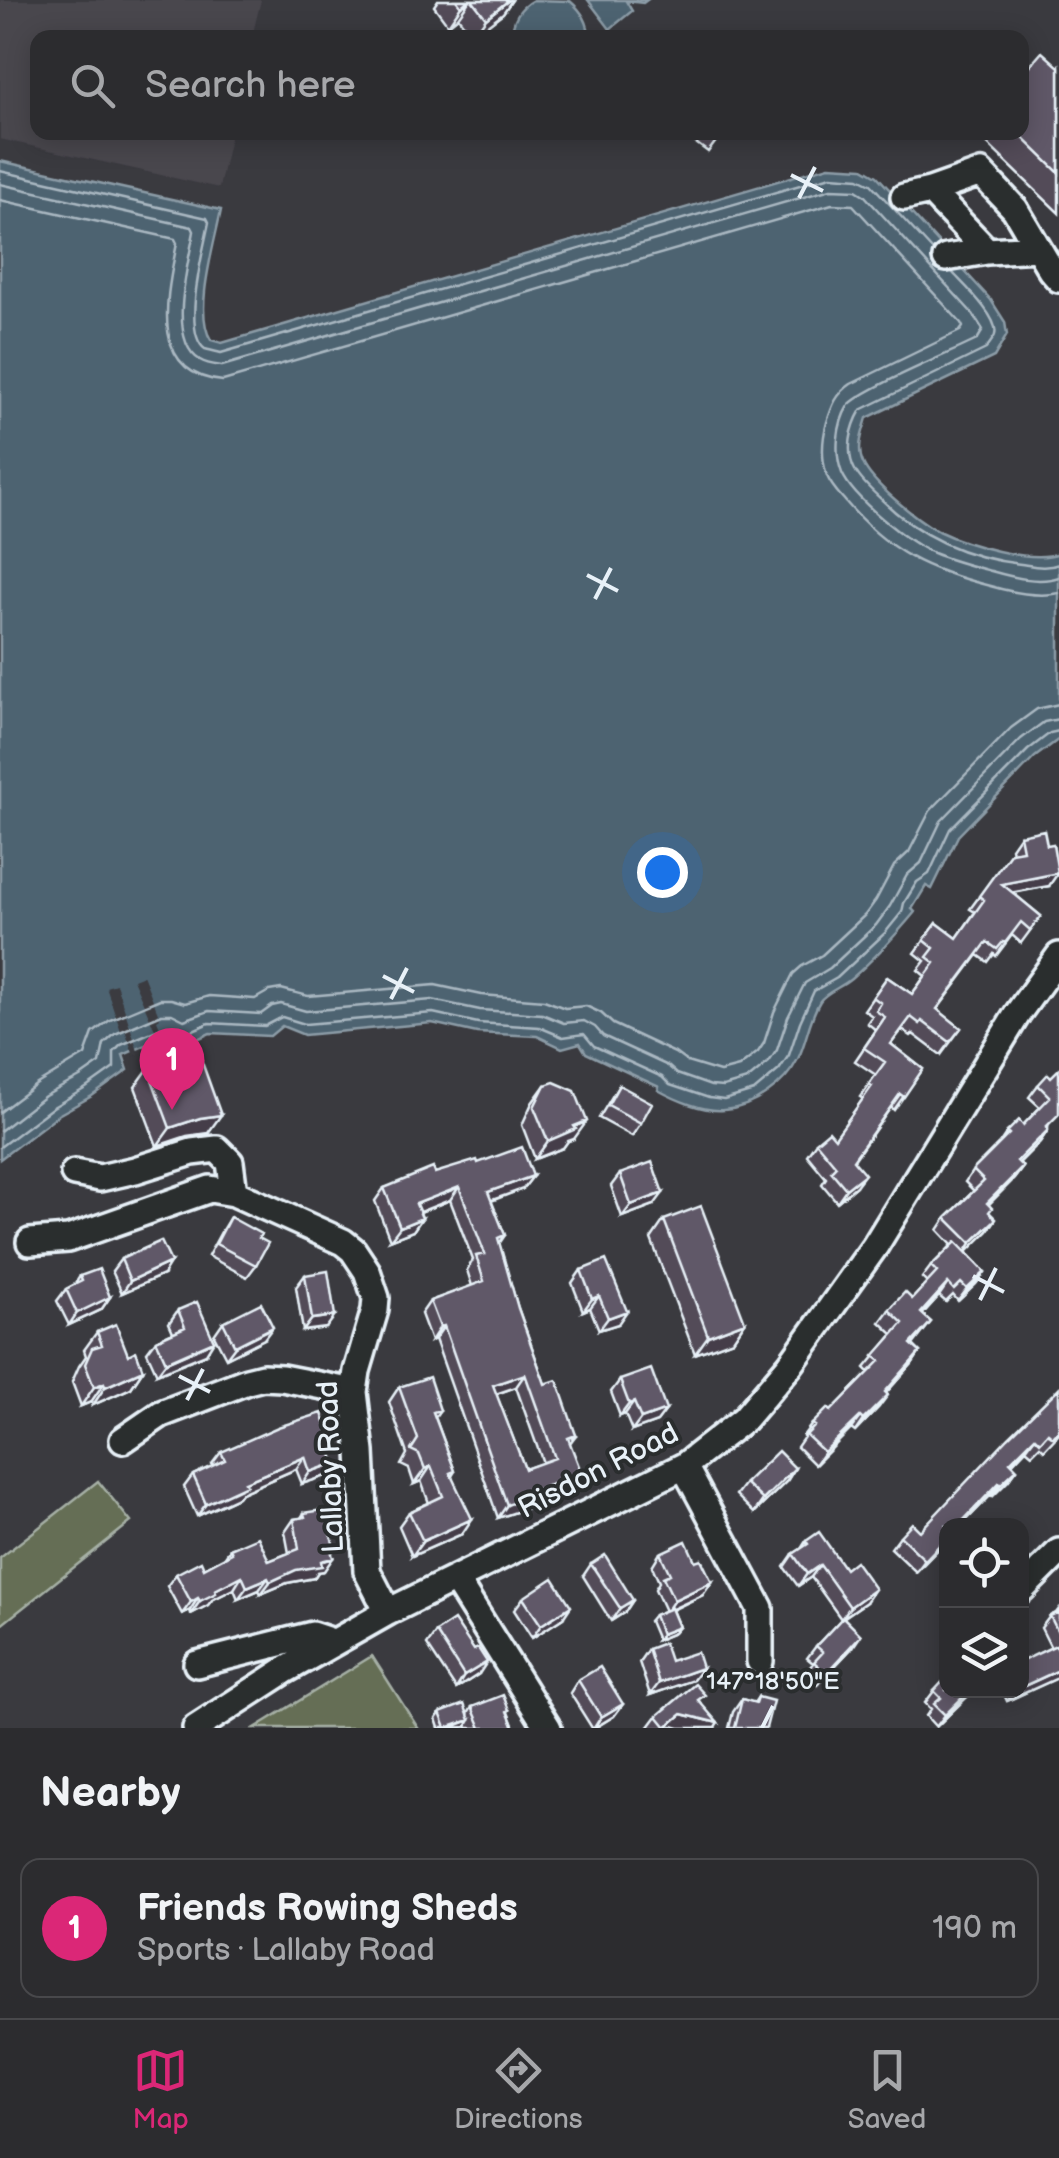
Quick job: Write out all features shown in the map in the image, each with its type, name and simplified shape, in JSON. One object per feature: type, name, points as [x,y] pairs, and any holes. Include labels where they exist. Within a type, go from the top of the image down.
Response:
[{"type":"street","points":[[904,197],[981,173],[1014,208],[1059,279]]},
{"type":"street","points":[[930,191],[987,250]]},
{"type":"street","points":[[946,258],[987,250],[1038,248]]},
{"type":"street","name":"Risdon Road","points":[[196,1728],[388,1612],[684,1466],[744,1419],[813,1334],[875,1246],[1008,1028],[1059,956]]},
{"type":"street","points":[[74,1173],[100,1178],[192,1152],[218,1149],[230,1162],[234,1193]]},
{"type":"street","name":"Lallaby Road","points":[[30,1242],[68,1239],[210,1188],[234,1193],[343,1242],[360,1259],[373,1285],[375,1310],[354,1392],[367,1571],[388,1612]]},
{"type":"street","points":[[123,1440],[161,1414],[246,1380],[282,1378],[354,1392]]},
{"type":"street","points":[[684,1466],[760,1608],[760,1660]]},
{"type":"street","points":[[1029,1583],[1059,1552]]},
{"type":"street","points":[[456,1579],[548,1728]]},
{"type":"street","points":[[198,1664],[312,1635],[333,1642]]},
{"type":"shaded area","points":[[0,0],[261,0],[254,30],[30,30],[30,140],[229,140],[219,188],[0,139]]},
{"type":"green space","points":[[98,1481],[131,1522],[0,1626],[0,1558]]},
{"type":"green space","points":[[372,1656],[418,1728],[255,1728]]},
{"type":"water","points":[[533,0],[570,1],[584,17],[588,30],[513,30],[523,7]]},
{"type":"water","points":[[588,0],[647,0],[626,1],[632,11],[610,29]]},
{"type":"water","points":[[0,161],[221,210],[204,312],[211,340],[222,343],[829,166],[863,168],[877,176],[991,300],[1005,322],[1007,335],[994,357],[867,418],[860,452],[868,472],[885,491],[938,531],[981,547],[1016,554],[1059,553],[1059,739],[1035,757],[958,836],[932,889],[926,886],[912,909],[915,912],[892,938],[851,979],[820,1001],[798,1059],[777,1086],[746,1105],[708,1109],[673,1098],[659,1087],[586,1053],[580,1043],[562,1048],[537,1036],[477,1033],[432,1023],[304,1035],[282,1026],[270,1036],[210,1033],[174,1050],[167,1036],[123,1055],[128,1070],[58,1115],[0,1159]]},
{"type":"pier","points":[[143,975],[167,1045],[161,1044],[133,979]]},
{"type":"pier","points":[[116,984],[139,1054],[134,1056],[106,987]]},
{"type":"building","points":[[472,0],[509,0],[486,18]]},
{"type":"building","points":[[1042,52],[1059,67],[1059,173],[1025,140],[1029,140],[1029,67]]},
{"type":"building","points":[[1044,830],[1047,845],[1053,844],[1058,873],[1002,884],[1041,916],[1030,930],[1021,922],[997,949],[987,942],[937,1009],[961,1028],[950,1042],[911,1017],[891,1044],[923,1069],[853,1160],[865,1174],[846,1189],[831,1171],[836,1166],[816,1142],[829,1131],[835,1138],[885,1062],[864,1048],[885,1017],[876,1011],[881,1003],[873,997],[887,977],[912,994],[935,963],[927,957],[934,948],[924,940],[937,923],[957,938],[984,900],[979,896],[1011,852],[1023,850],[1020,835]]},
{"type":"building","points":[[198,1051],[221,1115],[170,1128],[148,1069]]},
{"type":"building","points":[[1059,1069],[1059,1114],[1017,1161],[1023,1167],[987,1203],[996,1219],[971,1243],[946,1218],[984,1181],[973,1170],[1019,1120],[1023,1125],[1050,1097],[1038,1085]]},
{"type":"building","points":[[554,1082],[575,1091],[587,1121],[548,1141],[534,1107],[545,1085]]},
{"type":"building","points":[[619,1085],[652,1103],[641,1123],[608,1105]]},
{"type":"building","points":[[522,1147],[533,1176],[488,1192],[505,1235],[498,1238],[518,1308],[545,1384],[557,1380],[576,1435],[568,1438],[582,1474],[535,1490],[537,1495],[507,1505],[444,1326],[440,1327],[430,1301],[484,1281],[476,1256],[485,1254],[459,1187],[416,1204],[422,1218],[400,1227],[384,1188],[433,1168],[435,1173],[477,1160],[478,1163]],"holes":[[[525,1374],[555,1458],[525,1469],[493,1385]]]},
{"type":"building","points":[[652,1162],[663,1193],[631,1205],[620,1174]]},
{"type":"building","points":[[701,1206],[745,1322],[708,1336],[664,1220]]},
{"type":"building","points":[[230,1217],[261,1234],[259,1238],[268,1243],[256,1265],[216,1244]]},
{"type":"building","points":[[161,1241],[171,1262],[130,1281],[121,1259]]},
{"type":"building","points":[[956,1242],[985,1272],[967,1289],[961,1283],[954,1290],[948,1283],[921,1313],[931,1322],[911,1344],[920,1352],[885,1392],[888,1395],[824,1452],[806,1435],[815,1426],[812,1424],[828,1408],[831,1411],[880,1361],[874,1356],[903,1323],[889,1310],[905,1292],[912,1299],[937,1272],[931,1266]]},
{"type":"building","points":[[606,1260],[627,1311],[608,1318],[599,1296],[592,1299],[581,1270]]},
{"type":"building","points":[[99,1269],[110,1297],[77,1313],[66,1289],[82,1281],[80,1276]]},
{"type":"building","points":[[328,1271],[335,1316],[312,1319],[305,1275]]},
{"type":"building","points":[[197,1302],[214,1341],[166,1362],[156,1340],[185,1327],[178,1310]]},
{"type":"building","points":[[261,1303],[273,1327],[235,1346],[223,1322]]},
{"type":"building","points":[[116,1324],[128,1355],[136,1351],[143,1370],[105,1387],[104,1383],[94,1387],[85,1364],[92,1348],[102,1345],[97,1332]]},
{"type":"building","points":[[651,1369],[666,1410],[641,1419],[634,1402],[629,1404],[620,1380]]},
{"type":"building","points":[[429,1377],[440,1410],[433,1412],[455,1471],[450,1473],[472,1519],[423,1541],[409,1512],[443,1496],[431,1466],[425,1469],[419,1454],[411,1450],[418,1439],[399,1387]]},
{"type":"building","points":[[1059,1388],[1059,1431],[1053,1437],[1048,1433],[1040,1442],[1035,1437],[1010,1462],[1017,1469],[966,1518],[939,1518],[939,1545],[925,1560],[900,1536],[912,1523],[920,1531]]},
{"type":"building","points":[[322,1413],[335,1463],[310,1472],[305,1457],[245,1482],[247,1485],[206,1504],[193,1475],[225,1460],[221,1452]]},
{"type":"building","points":[[778,1451],[795,1468],[763,1500],[745,1483]]},
{"type":"building","points":[[323,1510],[334,1548],[333,1558],[321,1561],[322,1566],[296,1570],[247,1587],[242,1576],[215,1590],[216,1593],[191,1602],[176,1574],[201,1561],[204,1568],[232,1553],[230,1549],[258,1537],[269,1561],[299,1549],[294,1519]]},
{"type":"building","points":[[819,1532],[845,1569],[855,1561],[875,1589],[850,1607],[820,1565],[807,1574],[793,1554]]},
{"type":"building","points":[[686,1541],[695,1561],[701,1559],[712,1582],[674,1600],[663,1577],[670,1574],[660,1553]]},
{"type":"building","points":[[605,1555],[633,1600],[620,1608],[591,1564]]},
{"type":"building","points":[[553,1578],[571,1606],[541,1625],[523,1598]]},
{"type":"building","points":[[671,1608],[679,1627],[661,1634],[654,1615]]},
{"type":"building","points":[[1059,1612],[1059,1634],[1050,1616]]},
{"type":"building","points":[[843,1617],[861,1635],[826,1673],[814,1662],[823,1652],[816,1646]]},
{"type":"building","points":[[454,1620],[487,1662],[464,1676],[436,1632]]},
{"type":"building","points":[[664,1643],[670,1661],[697,1652],[702,1668],[659,1683],[648,1649]]},
{"type":"building","points":[[1056,1645],[1059,1670],[1029,1684],[1029,1658]]},
{"type":"building","points":[[600,1667],[623,1704],[601,1717],[578,1680]]},
{"type":"building","points":[[695,1684],[705,1695],[698,1700],[718,1723],[682,1714],[666,1727],[657,1716]]},
{"type":"building","points":[[503,1695],[514,1728],[481,1728],[472,1707]]},
{"type":"building","points":[[758,1697],[773,1701],[766,1728],[735,1728],[742,1699],[756,1703]]},
{"type":"building","points":[[941,1698],[962,1698],[945,1715],[934,1704]]},
{"type":"building","points":[[464,1704],[470,1720],[446,1728],[440,1713]]},
{"type":"place","name":"Friends Rowing Sheds","points":[[172,1110]]}]
